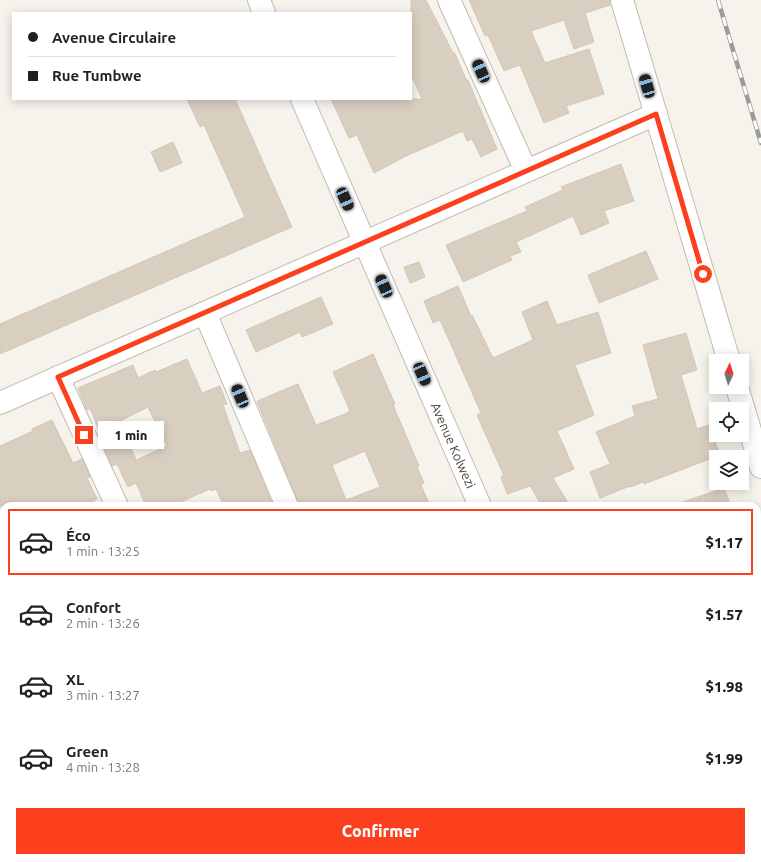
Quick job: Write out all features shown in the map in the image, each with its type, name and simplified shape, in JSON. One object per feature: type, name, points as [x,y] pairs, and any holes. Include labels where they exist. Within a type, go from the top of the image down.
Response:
[{"type":"street","points":[[258,0],[264,12]]},
{"type":"street","points":[[449,0],[526,171]]},
{"type":"street","points":[[622,0],[727,354]]},
{"type":"street","name":"Avenue Kolwezi","points":[[302,100],[478,502]]},
{"type":"street","points":[[0,403],[656,114]]},
{"type":"street","points":[[205,313],[285,502]]},
{"type":"street","points":[[58,377],[115,502]]},
{"type":"street","points":[[739,394],[761,467]]},
{"type":"building","points":[[411,0],[426,0],[453,53],[454,52],[467,81],[468,80],[497,149],[481,157],[472,139],[467,141],[463,131],[406,156],[374,173],[357,135],[349,138],[331,100],[422,99],[412,76]]},
{"type":"building","points":[[469,0],[610,0],[610,5],[585,13],[594,42],[574,49],[564,20],[531,31],[545,63],[589,49],[604,94],[566,106],[569,113],[544,123],[520,65],[504,71],[488,35],[485,36]]},
{"type":"building","points":[[187,100],[235,100],[292,227],[0,354],[0,324],[245,217],[204,125],[200,127]]},
{"type":"building","points":[[173,142],[182,163],[160,172],[151,152]]},
{"type":"building","points":[[621,164],[634,201],[604,211],[609,223],[581,235],[573,216],[516,242],[521,252],[510,256],[512,260],[463,282],[446,245],[527,211],[525,207],[563,190],[561,187]]},
{"type":"building","points":[[646,251],[658,279],[599,303],[588,275]]},
{"type":"building","points":[[419,262],[425,277],[410,283],[404,267]]},
{"type":"building","points":[[458,286],[471,316],[472,315],[493,358],[533,340],[522,312],[547,301],[557,325],[598,312],[611,353],[575,365],[594,415],[557,431],[574,469],[553,478],[568,502],[540,502],[530,486],[507,494],[501,477],[504,476],[477,415],[481,413],[440,320],[433,323],[424,301]]},
{"type":"building","points":[[321,297],[333,324],[302,337],[300,332],[256,352],[246,330]]},
{"type":"building","points":[[686,333],[697,370],[681,375],[697,429],[709,425],[709,442],[715,442],[718,450],[709,450],[709,459],[644,484],[643,482],[630,486],[600,498],[590,472],[610,464],[596,432],[635,416],[632,406],[658,399],[643,345]]},
{"type":"building","points":[[373,354],[395,404],[393,405],[419,466],[417,467],[424,483],[421,485],[428,502],[298,502],[257,401],[298,384],[316,425],[350,411],[333,372]],"holes":[[[365,451],[380,487],[346,500],[332,465]]]},
{"type":"building","points":[[187,359],[202,393],[220,386],[227,404],[223,405],[240,453],[250,450],[271,502],[222,502],[216,489],[211,491],[210,489],[180,502],[144,502],[136,483],[128,487],[117,464],[112,466],[90,408],[87,410],[78,388],[133,365],[138,378],[155,370],[156,372]],"holes":[[[148,407],[167,446],[136,460],[120,421]]]},
{"type":"building","points":[[52,420],[73,463],[82,459],[90,477],[87,478],[97,499],[91,502],[0,502],[0,446],[33,431],[32,429]]},
{"type":"building","points":[[718,490],[725,490],[729,502],[683,502]]},
{"type":"railway","points":[[718,0],[761,143]]},
{"type":"route","points":[[84,435],[58,377],[656,114],[703,274]]}]
